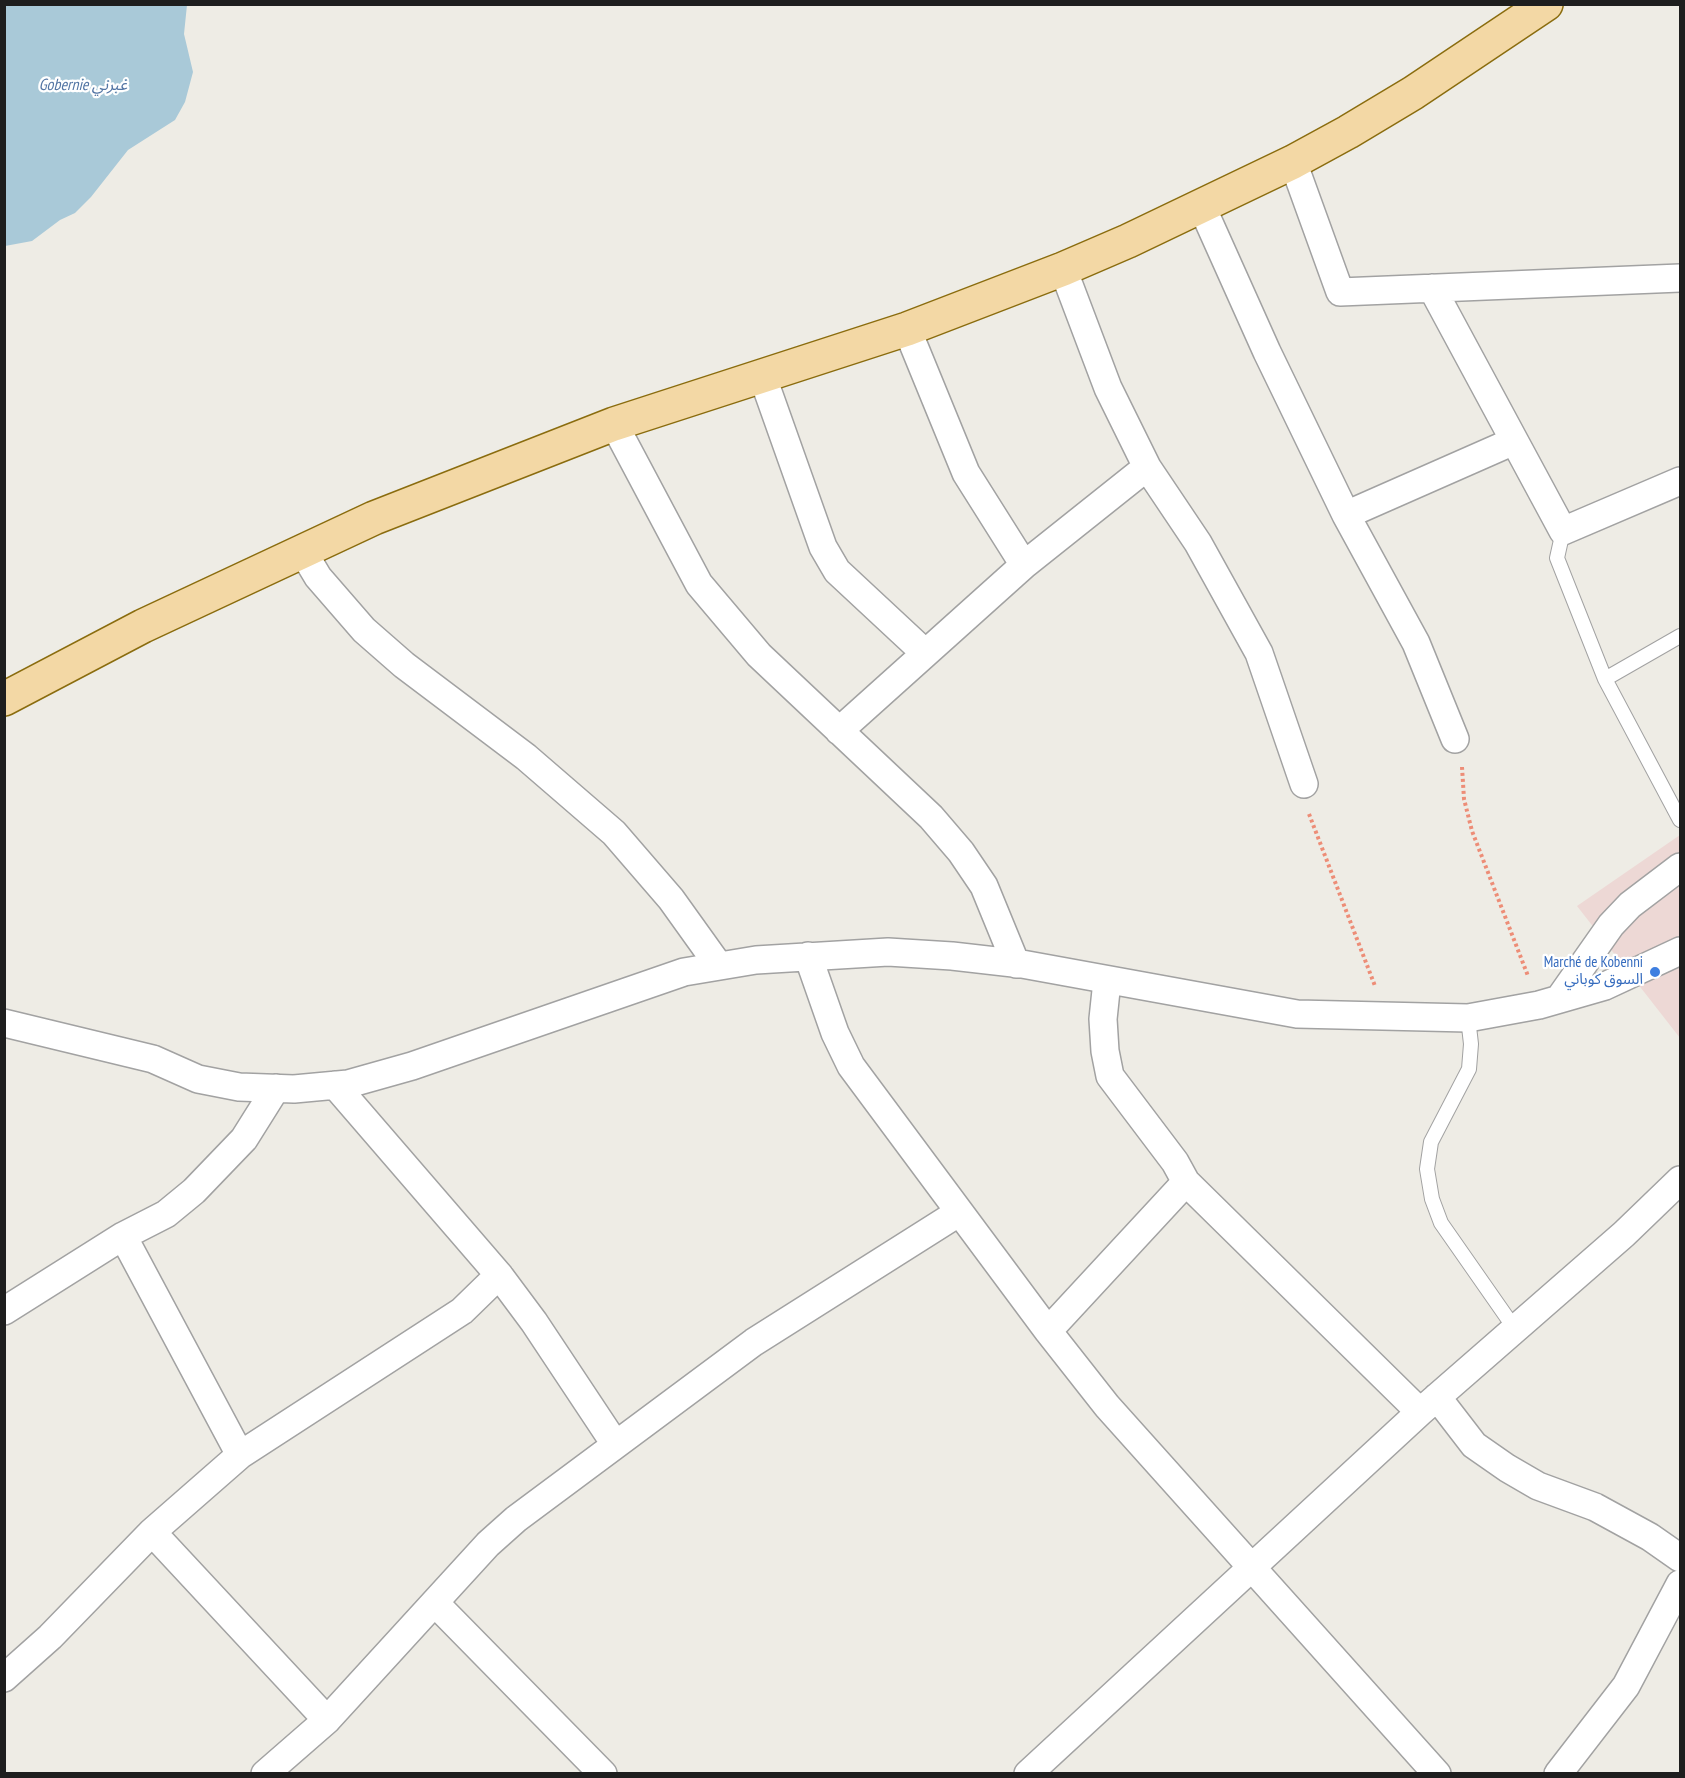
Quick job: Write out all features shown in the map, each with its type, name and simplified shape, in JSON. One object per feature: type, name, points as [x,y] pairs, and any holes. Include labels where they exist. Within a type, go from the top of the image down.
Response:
[{"type":"main road","points":[[4,699],[143,626],[374,518],[614,424],[907,329],[1063,269],[1202,207],[1293,162],[1413,93],[1546,4]]},
{"type":"street","points":[[1293,162],[1340,292],[1680,278]]},
{"type":"street","points":[[1202,207],[1267,352],[1346,514],[1416,643],[1455,739]]},
{"type":"street","points":[[1063,269],[1108,388],[1148,467],[1198,543],[1259,653],[1304,784]]},
{"type":"street","points":[[1432,288],[1563,531],[1680,481]]},
{"type":"street","points":[[907,329],[966,473],[1024,565]]},
{"type":"street","points":[[762,375],[823,548],[837,571],[924,652]]},
{"type":"street","points":[[614,424],[699,584],[727,621],[759,655],[931,817],[962,852],[984,886],[1016,964]]},
{"type":"street","points":[[1346,514],[1514,441]]},
{"type":"street","points":[[839,731],[924,652],[1024,565],[1148,467]]},
{"type":"street","points":[[303,552],[318,577],[372,637],[404,665],[526,757],[614,833],[671,899],[719,966]]},
{"type":"street","points":[[1549,1002],[1630,905],[1680,867]]},
{"type":"street","points":[[4,1023],[153,1059],[198,1079],[239,1087],[276,1089],[335,1085],[412,1066],[684,972],[808,956],[888,952],[1016,964],[1297,1014],[1387,1018],[1468,1018],[1549,1002],[1675,963]]},
{"type":"street","points":[[808,956],[835,1032],[851,1066],[958,1213],[1048,1331],[1107,1406],[1437,1773]]},
{"type":"street","points":[[1107,981],[1103,1019],[1110,1076],[1175,1162],[1186,1182],[1474,1445],[1538,1486],[1595,1508],[1650,1537],[1680,1558]]},
{"type":"street","points":[[335,1085],[499,1275],[534,1322],[615,1444]]},
{"type":"street","points":[[4,1311],[123,1236],[166,1214],[195,1191],[244,1139],[276,1089]]},
{"type":"street","points":[[1028,1773],[1429,1405],[1624,1234],[1680,1180]]},
{"type":"street","points":[[1048,1331],[1186,1182]]},
{"type":"street","points":[[265,1773],[327,1720],[488,1544],[516,1519],[754,1342],[958,1213]]},
{"type":"street","points":[[123,1236],[240,1455]]},
{"type":"street","points":[[4,1678],[50,1637],[152,1532],[240,1455],[462,1311],[499,1275]]},
{"type":"street","points":[[152,1532],[327,1720]]},
{"type":"street","points":[[1558,1773],[1626,1686],[1680,1584]]},
{"type":"street","points":[[435,1603],[603,1773]]},
{"type":"lane","points":[[1563,531],[1557,558],[1605,679],[1680,820]]},
{"type":"lane","points":[[1605,679],[1680,636]]},
{"type":"lane","points":[[1468,1018],[1471,1044],[1469,1069],[1431,1142],[1427,1168],[1432,1199],[1441,1223],[1515,1329]]},
{"type":"path","points":[[1455,739],[1472,831],[1549,1002]]},
{"type":"path","points":[[1304,784],[1310,818],[1387,1018]]},
{"type":"shaded area","name":"Marché de Kobenni السوق كوباني","points":[[1680,835],[1680,1038],[1577,906]]},
{"type":"water","name":"Gobernie غبرني","points":[[4,5],[187,5],[184,34],[193,72],[185,102],[175,120],[128,150],[91,197],[75,213],[60,220],[32,241],[5,246]]},
{"type":"place","name":"Marché de Kobenni السوق كوباني","points":[[1655,972]]}]
